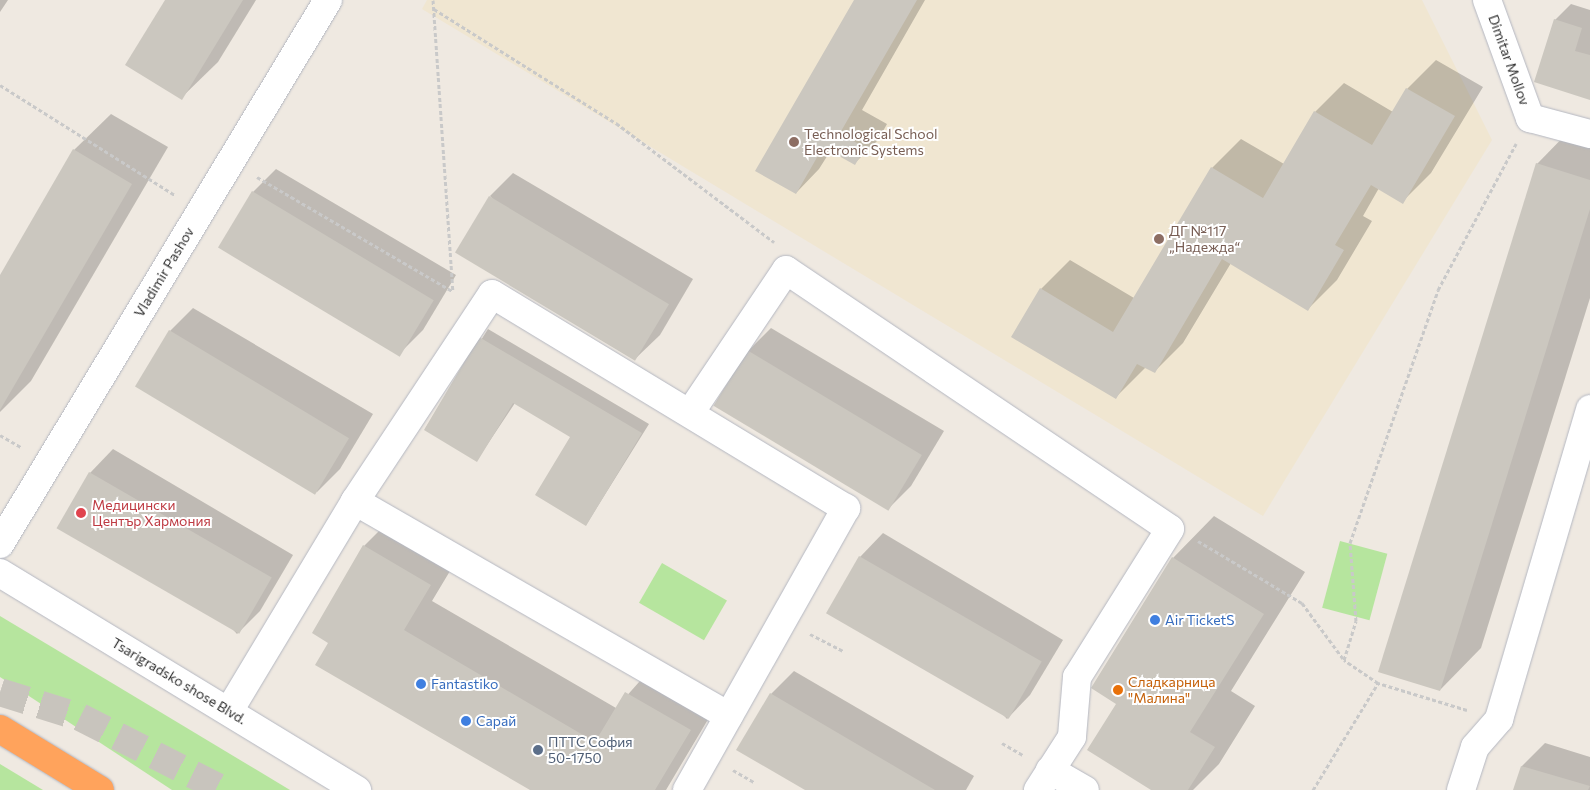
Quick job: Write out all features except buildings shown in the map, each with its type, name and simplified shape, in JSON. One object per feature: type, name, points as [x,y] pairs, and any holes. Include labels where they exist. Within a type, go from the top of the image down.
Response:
[{"type":"highway","points":[[0,729],[100,790]]},
{"type":"street","name":"Vladimir Pashov","points":[[0,544],[328,0]]},
{"type":"street","name":"Dimitar Mollov","points":[[1487,0],[1530,118],[1590,134]]},
{"type":"street","points":[[690,413],[786,270],[1170,529],[1076,677],[1072,737],[1044,780],[1085,790]]},
{"type":"street","points":[[229,710],[355,501],[487,301],[690,413],[846,508],[688,790]]},
{"type":"street","points":[[1461,790],[1475,747],[1498,719],[1590,408]]},
{"type":"street","points":[[355,501],[729,716]]},
{"type":"street","name":"Tsarigradsko shose Blvd.","points":[[0,573],[229,710],[357,790]]},
{"type":"path","points":[[433,0],[453,291]]},
{"type":"path","points":[[434,9],[616,123],[772,236],[786,270]]},
{"type":"path","points":[[0,85],[200,211]]},
{"type":"path","points":[[1344,660],[1356,621],[1350,543],[1438,290],[1530,118]]},
{"type":"path","points":[[230,162],[453,291],[487,301]]},
{"type":"path","points":[[1170,529],[1302,603],[1344,660],[1378,683],[1498,719]]},
{"type":"path","points":[[830,644],[843,651]]},
{"type":"path","points":[[1314,790],[1378,683]]},
{"type":"path","points":[[744,776],[754,782]]},
{"type":"shaded area","name":"ДГ №117 „Надежда“","points":[[427,0],[1422,0],[1492,140],[1263,516],[422,9]]},
{"type":"green space","points":[[1340,541],[1387,554],[1369,620],[1322,608]]},
{"type":"green space","points":[[662,563],[727,600],[704,640],[639,603]]},
{"type":"green space","points":[[0,616],[290,790],[172,790],[0,677]]},
{"type":"green space","points":[[0,764],[43,790],[0,790]]},
{"type":"tunnel","points":[[0,692],[80,717],[223,790]]},
{"type":"place","name":"Technological School Electronic Systems","points":[[794,142]]},
{"type":"place","name":"ДГ №117 „Надежда“","points":[[1159,239]]},
{"type":"place","name":"Медицински Център Хармония","points":[[81,513]]},
{"type":"place","name":"Air TicketS","points":[[1155,620]]},
{"type":"place","name":"Fantastiko","points":[[421,684]]},
{"type":"place","name":"Сладкарница \"Малина\"","points":[[1118,690]]},
{"type":"place","name":"Сарай","points":[[466,721]]},
{"type":"place","name":"ПТТС София 50-1750","points":[[538,750]]}]
